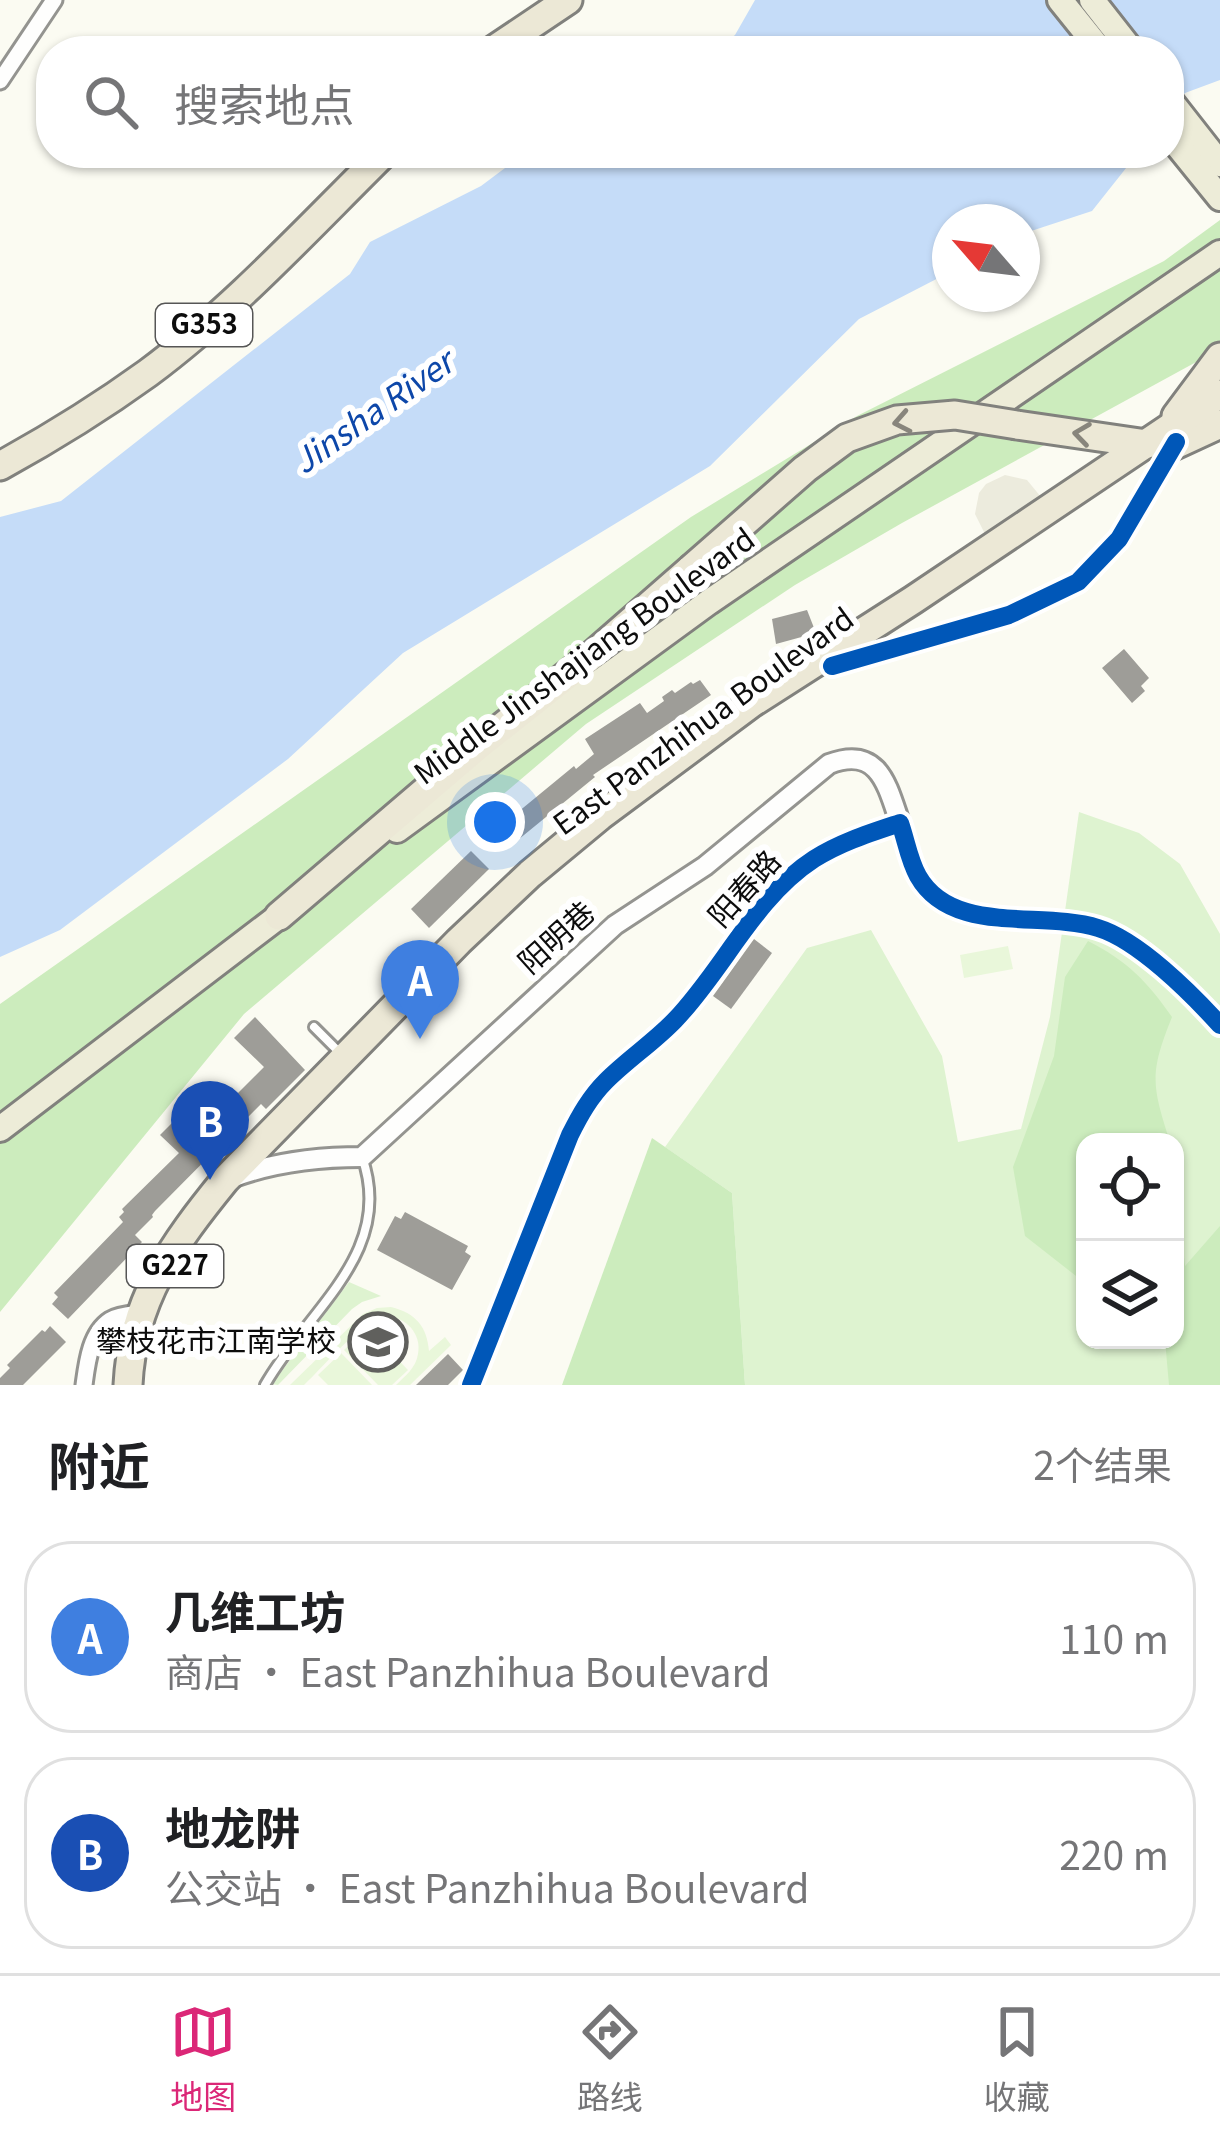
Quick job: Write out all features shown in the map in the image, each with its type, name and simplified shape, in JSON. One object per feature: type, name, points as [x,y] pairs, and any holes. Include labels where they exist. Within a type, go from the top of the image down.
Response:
[{"type":"highway","points":[[514,36],[568,0]]},
{"type":"highway","name":"G353","points":[[0,466],[149,372],[238,297],[369,168]]},
{"type":"highway","points":[[279,916],[847,438],[897,420],[955,415],[1163,439],[1220,357]]},
{"type":"highway","name":"G227","points":[[922,601],[1163,439],[1220,394]]},
{"type":"highway","name":"G227","points":[[1163,439],[1220,424]]},
{"type":"highway","name":"East Panzhihua Boulevard","points":[[144,1385],[156,1310],[176,1264],[206,1220],[487,930],[759,715],[922,601]]},
{"type":"highway","name":"East Panzhihua Boulevard","points":[[128,1385],[140,1312],[160,1267],[190,1223],[225,1180],[459,941],[600,816],[752,703],[922,601]]},
{"type":"main road","points":[[1060,0],[1089,36]]},
{"type":"main road","points":[[1092,0],[1120,36]]},
{"type":"main road","points":[[1184,118],[1220,164]]},
{"type":"main road","points":[[1184,154],[1220,198]]},
{"type":"main road","name":"Middle Jinshajiang Boulevard","points":[[354,857],[709,602],[1220,253]]},
{"type":"main road","points":[[0,1130],[279,916]]},
{"type":"street","points":[[0,81],[54,0]]},
{"type":"street","points":[[832,667],[1009,615],[1078,582],[1119,539],[1163,439]]},
{"type":"street","name":"阳明巷","points":[[362,1157],[615,925],[705,866],[829,764],[863,759],[878,771],[900,823]]},
{"type":"street","points":[[900,823],[918,876],[936,897],[986,917],[1064,919],[1102,929],[1138,948],[1220,1025]]},
{"type":"street","name":"阳春路","points":[[471,1385],[584,1107],[604,1082],[691,1003],[787,882],[812,860],[844,842],[900,823]]},
{"type":"street","points":[[225,1180],[308,1160],[362,1157]]},
{"type":"street","points":[[84,1385],[99,1332],[112,1318],[140,1312]]},
{"type":"lane","points":[[314,1027],[345,1058]]},
{"type":"lane","points":[[265,1385],[360,1248],[372,1200],[362,1157]]},
{"type":"green space","points":[[1220,220],[1220,349],[795,585],[586,724],[244,1014],[0,1312],[0,1004],[691,517],[857,416],[1164,261]]},
{"type":"green space","points":[[1079,812],[1139,833],[1180,864],[1220,934],[1220,1385],[745,1385],[732,1193],[665,1147],[807,948],[871,930],[942,1056],[958,1142],[1021,1129],[1050,1017]]},
{"type":"green space","points":[[1088,941],[1135,973],[1172,1017],[1159,1053],[1156,1080],[1167,1133],[1076,1133],[1076,1276],[1025,1236],[1013,1167],[1054,1056],[1065,977]]},
{"type":"green space","points":[[1008,946],[1013,969],[964,978],[960,955]]},
{"type":"green space","points":[[652,1138],[732,1193],[745,1385],[562,1385]]},
{"type":"green space","points":[[1220,1226],[1220,1385],[1169,1385],[1166,1349],[1184,1349],[1184,1257],[1185,1266]]},
{"type":"green space","points":[[349,1282],[381,1296],[352,1309],[278,1385],[272,1384]]},
{"type":"green space","points":[[391,1307],[419,1322],[429,1351],[445,1337],[451,1345],[410,1385],[396,1385],[415,1363],[417,1337],[407,1324],[384,1317],[359,1330],[304,1385],[290,1385],[363,1314]]},
{"type":"green space","points":[[367,1328],[408,1370],[392,1385],[378,1385],[344,1350]]},
{"type":"green space","points":[[341,1353],[372,1385],[328,1385],[318,1375]]},
{"type":"shaded area","points":[[1005,475],[1027,480],[1041,497],[985,534],[975,514],[979,493]]},
{"type":"water","points":[[755,0],[1220,0],[1220,80],[1184,94],[1184,36],[735,35]]},
{"type":"water","name":"Jinsha River","points":[[505,168],[1126,168],[1092,211],[1040,228],[1040,204],[932,204],[932,281],[859,319],[710,466],[403,653],[288,759],[60,930],[0,957],[0,517],[61,501],[350,274],[370,242],[481,186]]},
{"type":"building","points":[[807,610],[816,633],[776,644],[772,619]]},
{"type":"building","points":[[1124,649],[1149,678],[1141,686],[1145,691],[1132,703],[1102,668]]},
{"type":"building","points":[[700,680],[711,695],[593,775],[513,844],[501,829],[594,754],[585,739],[640,703],[647,713],[672,690],[675,693]]},
{"type":"building","points":[[471,851],[489,869],[429,928],[411,909]]},
{"type":"building","points":[[754,939],[772,953],[731,1009],[713,996]]},
{"type":"building","points":[[255,1017],[305,1070],[266,1109],[261,1104],[155,1211],[135,1235],[142,1242],[68,1319],[52,1304],[58,1297],[54,1293],[123,1222],[119,1217],[122,1209],[179,1153],[160,1135],[180,1115],[198,1133],[264,1067],[234,1038]]},
{"type":"building","points":[[405,1212],[468,1246],[465,1252],[471,1256],[452,1290],[377,1250],[395,1216],[401,1219]]},
{"type":"building","points":[[50,1326],[66,1342],[23,1385],[0,1385],[10,1368],[7,1365]]},
{"type":"building","points":[[448,1354],[463,1370],[448,1385],[416,1385]]},
{"type":"cycle path","points":[[832,666],[1009,615],[1078,582],[1119,539],[1176,442]]},
{"type":"cycle path","points":[[471,1385],[570,1135],[590,1100],[693,1000],[774,893],[814,859],[835,848],[900,823],[918,876],[933,895],[952,907],[999,918],[1075,923],[1114,934],[1163,969],[1220,1025]]},
{"type":"place","name":"几维工坊","points":[[420,1039]]},
{"type":"place","name":"地龙阱","points":[[210,1180]]},
{"type":"place","name":"攀枝花市江南学校","points":[[378,1342]]}]
